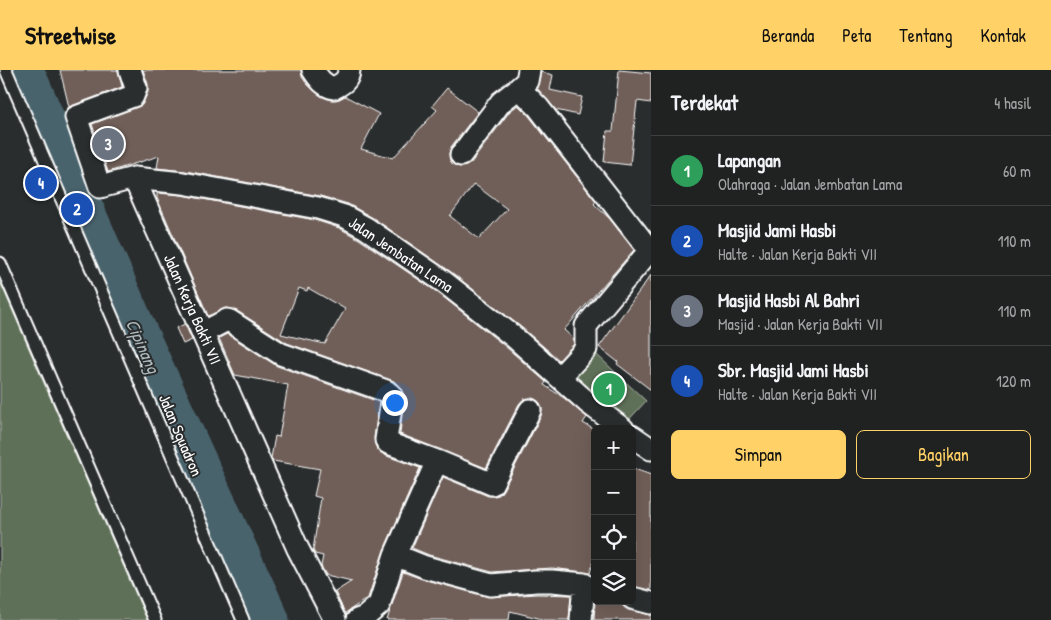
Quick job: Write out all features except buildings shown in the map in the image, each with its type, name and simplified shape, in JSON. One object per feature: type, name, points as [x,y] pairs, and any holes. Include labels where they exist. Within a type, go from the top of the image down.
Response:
[{"type":"street","points":[[130,70],[136,88],[134,96],[76,117],[100,187],[134,178]]},
{"type":"street","points":[[313,70],[321,81],[327,86],[334,88],[347,80],[349,70]]},
{"type":"street","points":[[460,154],[501,102],[524,79],[538,107],[650,251],[586,326],[586,349],[560,378]]},
{"type":"street","name":"Jalan Kerja Bakti VII","points":[[134,178],[204,332],[298,549],[335,620]]},
{"type":"street","name":"Jalan Jembatan Lama","points":[[134,178],[183,183],[255,196],[318,208],[344,216],[366,228],[444,282],[500,326],[587,402],[618,425]]},
{"type":"street","points":[[204,332],[227,320],[281,354],[386,391],[391,395],[392,399],[386,440],[388,443],[492,484],[530,410]]},
{"type":"street","points":[[636,439],[651,449]]},
{"type":"street","points":[[357,620],[365,617],[379,605],[395,554],[437,461]]},
{"type":"street","points":[[395,554],[425,567],[491,586],[536,581],[590,586],[581,620]]},
{"type":"street","points":[[636,599],[651,603]]},
{"type":"lane","name":"Jalan Squadron","points":[[6,70],[243,620]]},
{"type":"lane","points":[[0,263],[155,620]]},
{"type":"green space","points":[[0,282],[143,611],[147,620],[0,620]]},
{"type":"green space","points":[[595,353],[646,401],[624,425],[573,377]]},
{"type":"waterway","name":"Cipinang","points":[[23,70],[135,328],[269,620]]},
{"type":"place","name":"Masjid Hasbi Al Bahri","points":[[108,144]]},
{"type":"place","name":"Sbr. Masjid Jami Hasbi","points":[[41,183]]},
{"type":"place","name":"Masjid Jami Hasbi","points":[[77,209]]},
{"type":"place","name":"Lapangan","points":[[609,389]]}]
